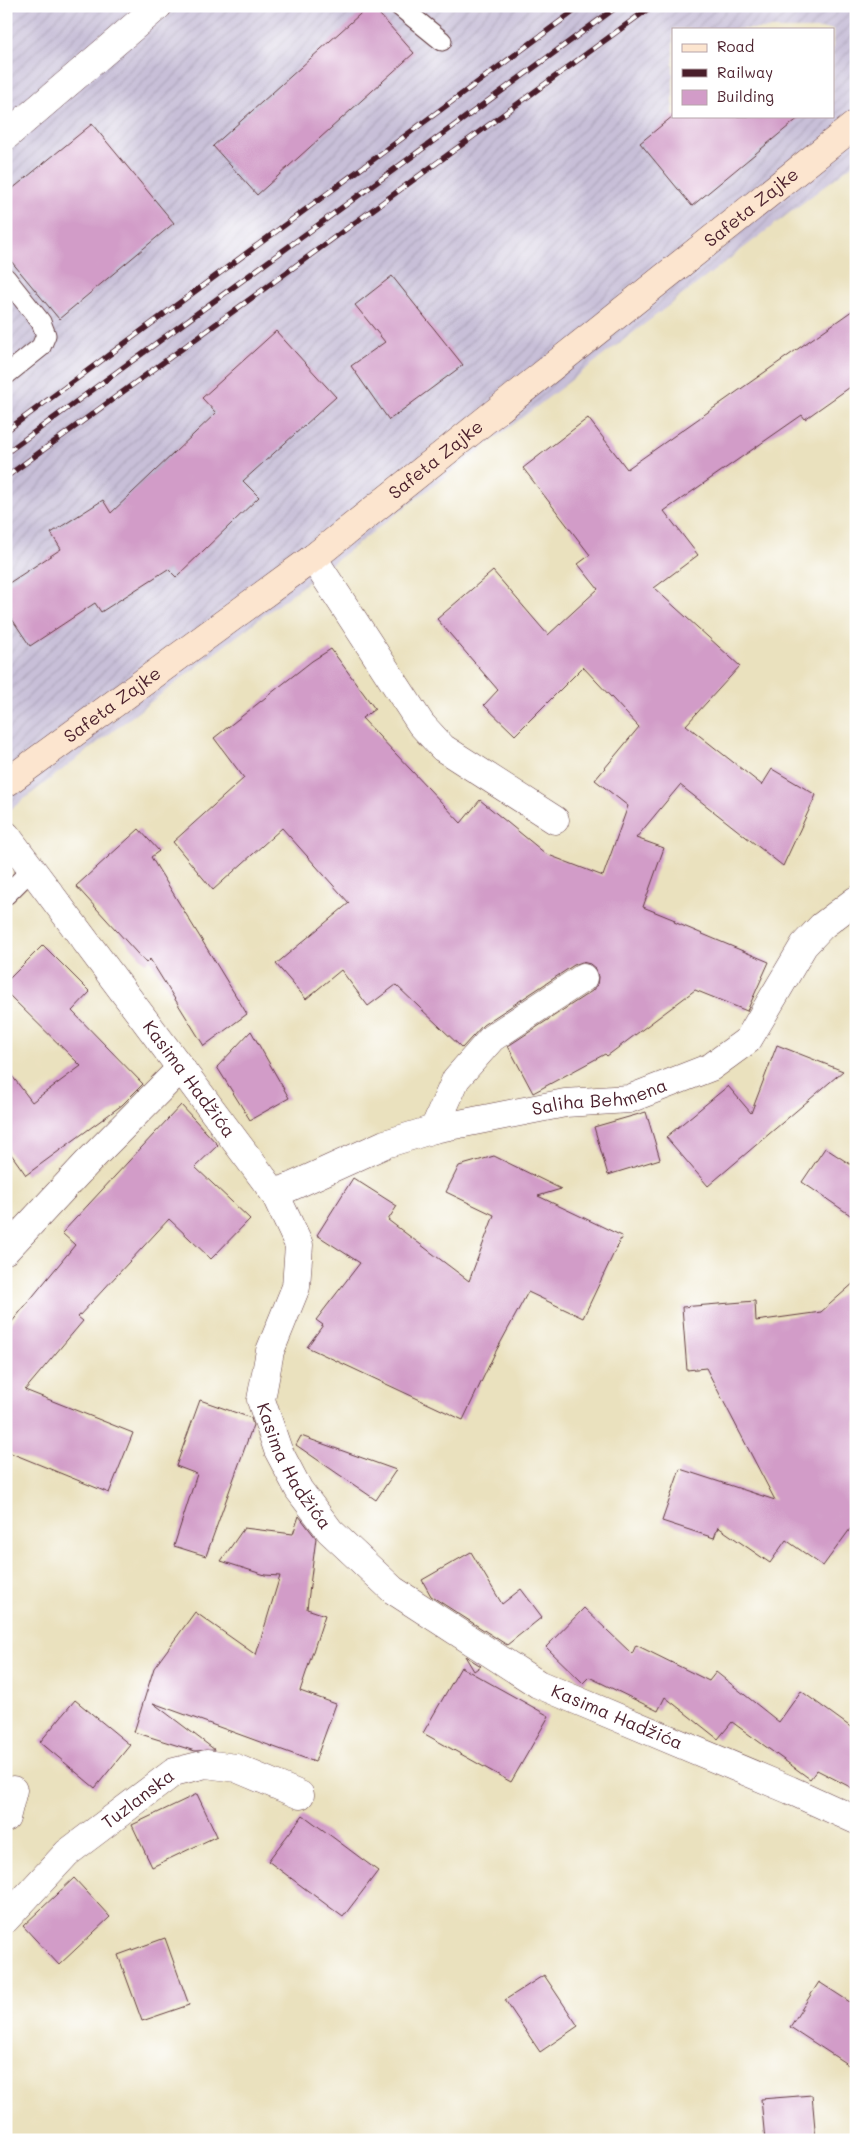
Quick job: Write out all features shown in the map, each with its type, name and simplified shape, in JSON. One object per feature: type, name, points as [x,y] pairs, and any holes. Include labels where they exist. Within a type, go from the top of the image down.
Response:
[{"type":"main road","name":"Safeta Zajke","points":[[6,783],[314,558],[856,124]]},
{"type":"street","points":[[6,136],[158,6]]},
{"type":"street","points":[[314,558],[421,724],[443,748],[555,820]]},
{"type":"street","name":"Kasima Hadžića","points":[[6,835],[275,1194],[299,1244],[296,1287],[270,1351],[261,1400],[278,1450],[298,1490],[330,1531],[393,1590],[538,1684],[790,1790],[856,1820]]},
{"type":"street","name":"Saliha Behmena","points":[[275,1194],[385,1144],[434,1129],[565,1103],[629,1099],[710,1067],[748,1040],[804,945],[822,926],[856,900]]},
{"type":"street","points":[[434,1129],[456,1079],[492,1038],[583,978]]},
{"type":"street","points":[[6,1250],[88,1162],[181,1068]]},
{"type":"street","name":"Tuzlanska","points":[[6,1919],[67,1854],[174,1772],[206,1764],[236,1768],[300,1796]]},
{"type":"street","points":[[6,1818],[13,1790]]},
{"type":"lane","points":[[399,6],[442,41]]},
{"type":"lane","points":[[6,278],[41,322],[46,335],[41,347],[6,375]]},
{"type":"lane","points":[[6,895],[32,869]]},
{"type":"shaded area","points":[[6,6],[856,6],[856,162],[6,813]]},
{"type":"building","points":[[369,6],[372,6],[414,53],[257,195],[213,146]]},
{"type":"building","points":[[672,117],[799,118],[692,206],[640,143]]},
{"type":"building","points":[[92,124],[174,223],[59,319],[6,255],[6,194]]},
{"type":"building","points":[[392,276],[463,365],[389,420],[351,366],[385,342],[355,305]]},
{"type":"building","points":[[856,308],[856,383],[805,419],[802,415],[664,511],[698,555],[654,588],[740,666],[686,725],[762,785],[772,769],[816,795],[783,866],[680,785],[636,838],[664,848],[643,907],[769,962],[747,1011],[695,990],[607,1056],[605,1054],[533,1093],[508,1046],[592,991],[597,985],[598,977],[596,969],[590,964],[582,962],[574,965],[483,1025],[462,1048],[396,985],[368,1006],[341,970],[306,999],[276,964],[349,903],[282,828],[213,890],[173,842],[244,778],[214,738],[312,661],[331,649],[375,709],[362,718],[461,823],[480,800],[546,854],[603,876],[628,806],[595,780],[639,727],[583,667],[515,735],[484,705],[498,690],[437,619],[493,571],[548,635],[598,589],[578,564],[590,555],[523,468],[588,418],[627,469]]},
{"type":"building","points":[[276,331],[336,397],[243,481],[259,497],[176,577],[168,569],[101,612],[95,603],[30,646],[6,610],[6,585],[61,549],[51,533],[103,500],[111,513],[216,413],[202,398]]},
{"type":"building","points":[[139,829],[159,851],[151,857],[247,1014],[204,1046],[150,959],[146,963],[76,886]]},
{"type":"building","points":[[43,945],[90,992],[72,1011],[143,1084],[122,1105],[26,1175],[6,1147],[6,1068],[32,1102],[81,1066],[6,992],[6,982]]},
{"type":"building","points":[[251,1031],[289,1098],[250,1120],[217,1067]]},
{"type":"building","points":[[777,1045],[843,1071],[708,1186],[666,1137],[728,1086],[751,1113]]},
{"type":"building","points":[[181,1105],[218,1145],[195,1167],[250,1219],[211,1259],[169,1219],[78,1317],[83,1321],[25,1390],[133,1433],[109,1493],[6,1451],[6,1329],[75,1245],[62,1233]]},
{"type":"building","points":[[646,1112],[660,1159],[608,1175],[594,1127]]},
{"type":"building","points":[[825,1148],[856,1168],[856,1219],[802,1182]]},
{"type":"building","points":[[494,1156],[561,1189],[538,1196],[622,1236],[583,1318],[528,1292],[495,1353],[463,1420],[307,1347],[323,1325],[316,1320],[360,1263],[317,1235],[353,1178],[397,1206],[388,1220],[469,1281],[494,1215],[446,1192],[459,1166]]},
{"type":"building","points":[[856,1281],[856,1521],[823,1566],[786,1540],[770,1563],[718,1527],[714,1538],[662,1521],[680,1469],[775,1500],[706,1368],[687,1370],[682,1307],[755,1301],[756,1321],[821,1312]]},
{"type":"building","points":[[200,1400],[251,1418],[253,1425],[206,1556],[174,1546],[197,1474],[176,1466]]},
{"type":"building","points":[[301,1436],[396,1470],[376,1500],[296,1445]]},
{"type":"building","points":[[299,1516],[316,1538],[307,1609],[325,1615],[300,1691],[336,1704],[315,1762],[153,1703],[215,1750],[195,1751],[134,1732],[154,1668],[195,1612],[256,1655],[280,1576],[265,1575],[221,1561],[244,1528],[293,1534]]},
{"type":"building","points":[[471,1552],[502,1604],[521,1589],[542,1617],[507,1645],[431,1596],[422,1580]]},
{"type":"building","points":[[584,1608],[632,1654],[636,1645],[709,1681],[716,1672],[779,1722],[801,1691],[856,1731],[856,1790],[817,1770],[810,1779],[732,1722],[718,1739],[665,1697],[658,1711],[589,1677],[583,1683],[546,1647]]},
{"type":"building","points":[[465,1656],[481,1666],[474,1671]]},
{"type":"building","points":[[461,1667],[549,1716],[511,1782],[423,1733]]},
{"type":"building","points":[[75,1700],[130,1745],[95,1788],[40,1742]]},
{"type":"building","points":[[197,1794],[217,1836],[152,1867],[132,1825]]},
{"type":"building","points":[[303,1815],[378,1871],[343,1917],[268,1861]]},
{"type":"building","points":[[74,1878],[110,1917],[59,1965],[23,1926]]},
{"type":"building","points":[[165,1938],[189,2005],[142,2021],[118,1955]]},
{"type":"building","points":[[544,1975],[578,2026],[540,2052],[505,2000]]},
{"type":"building","points":[[819,1982],[856,2006],[856,2070],[790,2027]]},
{"type":"building","points":[[812,2095],[816,2140],[765,2140],[761,2099]]},
{"type":"railway","points":[[6,431],[581,6]]},
{"type":"railway","points":[[6,453],[618,6]]},
{"type":"railway","points":[[6,477],[652,6]]}]
